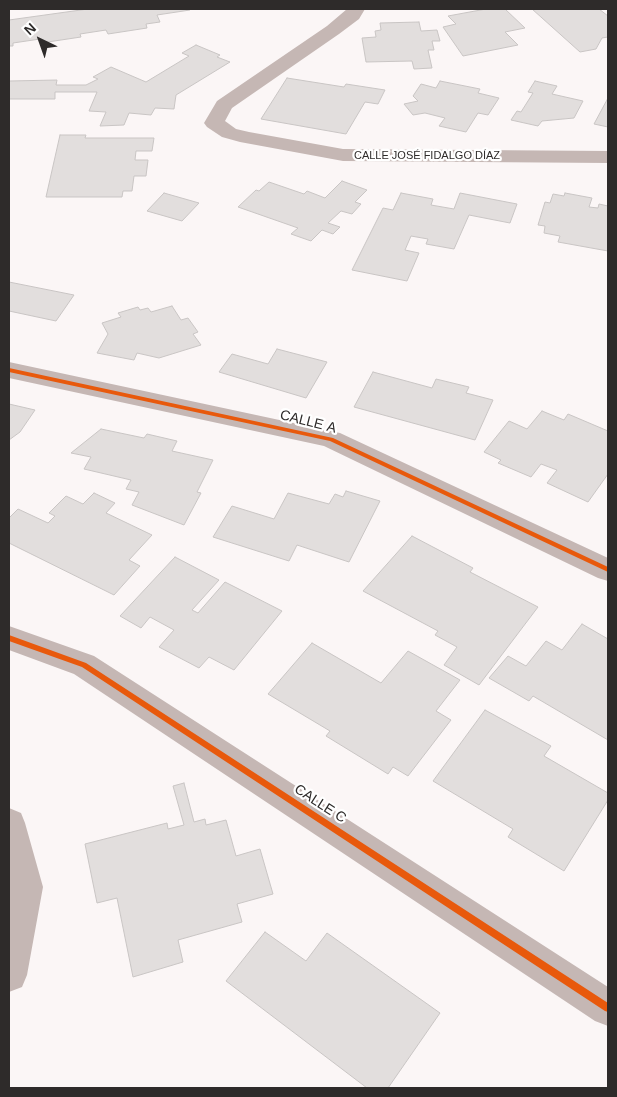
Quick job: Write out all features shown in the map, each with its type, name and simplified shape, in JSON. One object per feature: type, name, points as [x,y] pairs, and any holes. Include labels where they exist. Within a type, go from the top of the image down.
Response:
[{"type":"street","name":"CALLE JOSÉ FIDALGO DÍAZ","points":[[356,9],[353,15],[333,30],[224,105],[214,123],[229,133],[247,138],[344,155],[608,157]]},
{"type":"street","name":"CALLE A","points":[[9,370],[331,439],[608,570]]},
{"type":"street","name":"CALLE C","points":[[9,638],[84,665],[608,1008]]},
{"type":"street","points":[[9,823],[26,887],[9,975]]},
{"type":"building","points":[[88,9],[190,10],[157,15],[160,22],[146,24],[147,28],[108,34],[106,30],[80,34],[81,37],[41,43],[40,39],[13,43],[13,46],[9,46],[9,20]]},
{"type":"building","points":[[486,9],[505,9],[525,28],[505,32],[518,45],[463,56],[443,27],[456,24],[448,16]]},
{"type":"building","points":[[532,9],[599,9],[608,16],[608,37],[602,38],[596,49],[580,52]]},
{"type":"building","points":[[419,22],[421,31],[437,30],[440,41],[432,41],[434,50],[428,50],[432,68],[414,69],[412,61],[366,62],[362,38],[376,37],[375,31],[381,30],[380,23]]},
{"type":"building","points":[[196,45],[220,55],[217,57],[230,62],[176,95],[174,109],[155,108],[151,115],[129,113],[124,125],[100,126],[106,112],[89,111],[97,92],[55,92],[55,99],[9,99],[9,81],[57,80],[56,85],[86,85],[98,79],[93,77],[111,67],[146,82],[189,56],[182,53]]},
{"type":"building","points":[[287,78],[344,87],[346,84],[385,90],[378,104],[365,102],[346,134],[261,119]]},
{"type":"building","points":[[440,81],[480,89],[478,93],[499,98],[488,115],[478,113],[466,132],[439,126],[445,118],[425,113],[413,115],[404,104],[418,101],[413,96],[421,84],[436,88]]},
{"type":"building","points":[[535,81],[557,86],[552,94],[583,101],[574,118],[542,121],[538,126],[511,120],[517,111],[521,112],[533,93],[528,92]]},
{"type":"building","points":[[608,98],[608,127],[594,124]]},
{"type":"building","points":[[60,135],[86,135],[85,138],[154,138],[152,151],[136,151],[135,160],[148,160],[146,176],[134,176],[132,191],[123,191],[122,197],[46,197]]},
{"type":"building","points":[[342,181],[367,190],[355,202],[361,204],[352,214],[341,211],[328,223],[340,227],[333,234],[322,230],[311,241],[291,234],[298,228],[238,207],[256,190],[259,191],[269,182],[304,194],[307,191],[325,198]]},
{"type":"building","points":[[164,193],[199,203],[182,221],[147,211]]},
{"type":"building","points":[[401,193],[433,199],[431,205],[454,209],[460,193],[517,204],[510,223],[469,215],[454,249],[426,244],[428,239],[411,236],[405,250],[419,253],[407,281],[352,270],[383,208],[393,210]]},
{"type":"building","points":[[565,193],[592,198],[589,207],[598,208],[599,204],[608,206],[608,251],[558,242],[560,236],[544,233],[545,226],[538,225],[545,202],[550,203],[553,194],[564,196]]},
{"type":"building","points":[[9,282],[74,295],[56,321],[9,311]]},
{"type":"building","points":[[172,306],[181,320],[188,318],[198,332],[193,334],[201,345],[159,358],[137,353],[134,360],[97,353],[108,334],[102,323],[121,317],[118,313],[138,307],[140,310],[148,308],[151,312]]},
{"type":"building","points":[[277,349],[327,362],[306,398],[219,372],[232,354],[268,364]]},
{"type":"building","points":[[373,372],[432,388],[436,379],[469,387],[466,393],[493,400],[475,440],[354,407]]},
{"type":"building","points":[[9,404],[35,410],[20,432],[9,440]]},
{"type":"building","points":[[542,411],[564,420],[568,414],[608,431],[608,474],[588,502],[547,483],[557,470],[541,464],[531,477],[498,463],[501,460],[484,452],[509,421],[527,429]]},
{"type":"building","points":[[101,429],[144,438],[147,434],[177,441],[172,451],[213,460],[197,492],[201,493],[184,525],[132,505],[139,492],[126,489],[131,480],[84,469],[91,457],[71,453]]},
{"type":"building","points":[[346,491],[380,501],[349,562],[297,545],[289,561],[213,537],[232,506],[274,519],[288,493],[329,504],[335,494],[343,497]]},
{"type":"building","points":[[94,493],[115,503],[106,513],[152,535],[129,560],[140,566],[114,595],[9,543],[9,518],[18,509],[48,523],[55,516],[49,513],[66,496],[83,504]]},
{"type":"building","points":[[412,536],[473,568],[470,572],[538,607],[479,685],[444,665],[457,647],[435,635],[438,631],[363,591]]},
{"type":"building","points":[[175,557],[219,580],[192,610],[198,613],[225,582],[282,611],[234,670],[209,657],[199,668],[159,647],[174,630],[150,617],[141,628],[120,616]]},
{"type":"building","points":[[582,624],[608,639],[608,740],[533,696],[529,701],[489,678],[508,656],[526,666],[546,641],[562,650]]},
{"type":"building","points":[[312,643],[381,683],[408,651],[460,680],[436,711],[451,720],[408,776],[393,767],[388,774],[326,736],[330,731],[268,694]]},
{"type":"building","points":[[485,710],[551,746],[544,756],[608,793],[608,800],[564,871],[508,837],[513,829],[433,781]]},
{"type":"building","points":[[184,783],[194,822],[205,819],[206,825],[226,820],[236,856],[260,849],[273,894],[237,904],[242,922],[178,940],[183,962],[133,977],[117,898],[97,903],[85,844],[167,823],[168,829],[184,825],[173,786]]},
{"type":"building","points":[[265,932],[306,961],[327,933],[440,1013],[388,1088],[367,1088],[226,981]]},
{"type":"cycle path","points":[[9,370],[331,439],[608,570]]},
{"type":"cycle path","points":[[9,638],[84,665],[608,1008]]}]
